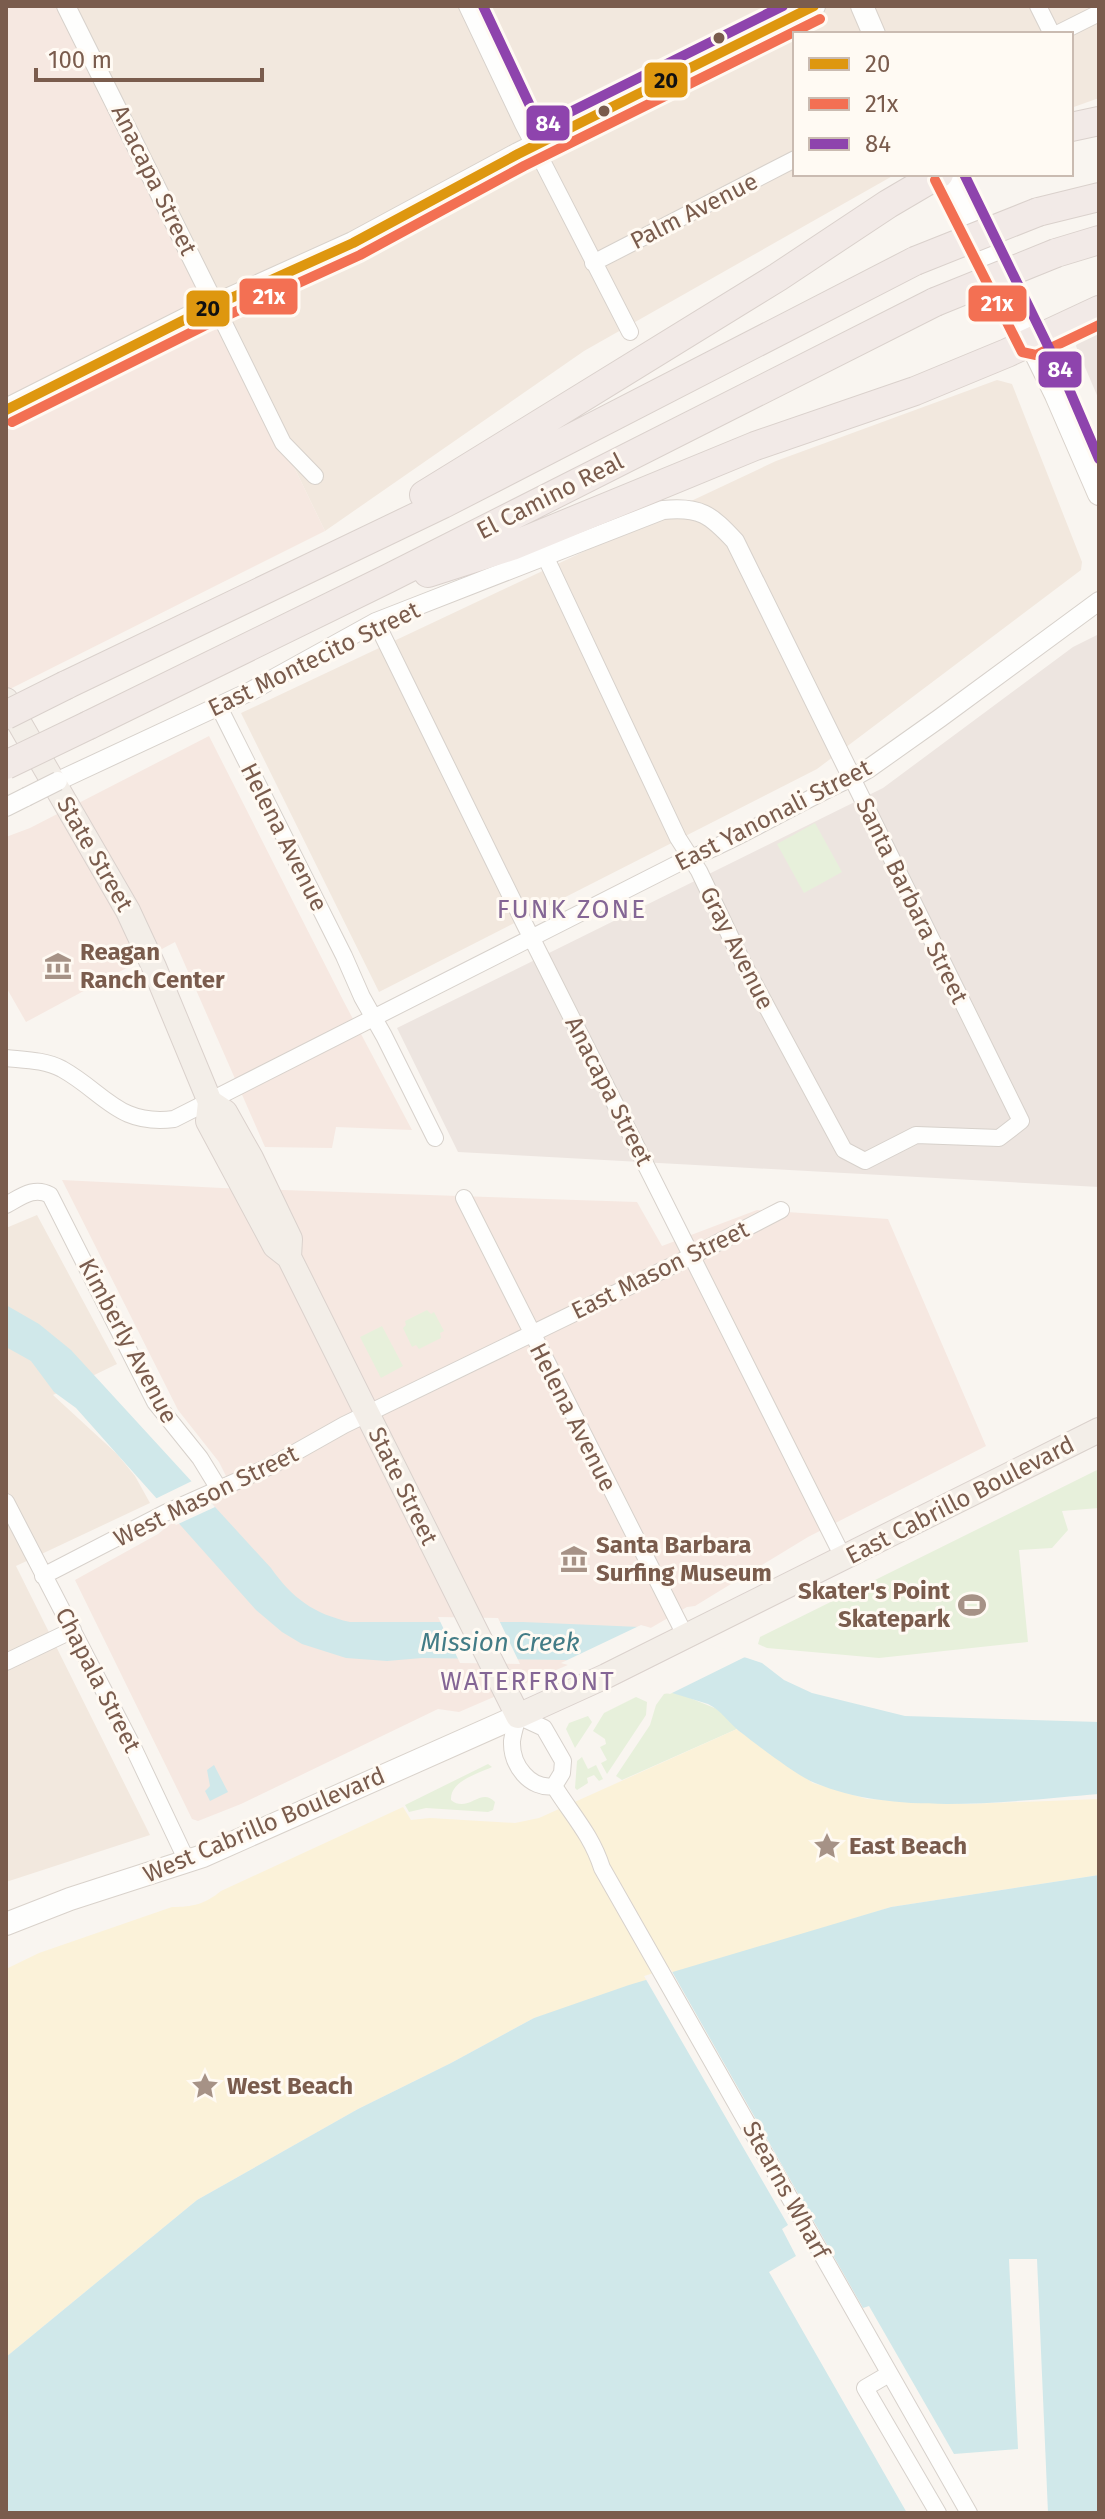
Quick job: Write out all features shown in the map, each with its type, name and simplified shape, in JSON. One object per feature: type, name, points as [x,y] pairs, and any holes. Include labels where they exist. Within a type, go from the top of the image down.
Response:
[{"type":"highway","points":[[1073,127],[1099,121]]},
{"type":"highway","points":[[290,579],[936,176]]},
{"type":"highway","name":"El Camino Real","points":[[6,715],[443,504],[915,261],[1038,212],[1099,197]]},
{"type":"highway","name":"El Camino Real","points":[[6,765],[387,579],[935,302],[1056,253],[1099,240]]},
{"type":"highway","points":[[387,579],[429,573],[512,546],[755,446],[915,391],[1099,310]]},
{"type":"main road","points":[[6,410],[215,305],[353,243],[534,146],[814,6]]},
{"type":"main road","points":[[862,6],[873,32]]},
{"type":"main road","points":[[949,176],[1031,342],[1099,494]]},
{"type":"main road","name":"State Street","points":[[6,700],[128,911],[210,1102],[208,1121],[275,1246],[289,1257],[518,1716]]},
{"type":"main road","name":"East Cabrillo Boulevard","points":[[518,1716],[844,1559],[1099,1430]]},
{"type":"main road","name":"West Cabrillo Boulevard","points":[[6,1924],[70,1899],[187,1861],[518,1716]]},
{"type":"street","name":"Anacapa Street","points":[[66,6],[283,443],[315,476]]},
{"type":"street","points":[[467,6],[534,146],[630,332]]},
{"type":"street","points":[[1038,6],[1053,32]]},
{"type":"street","points":[[1058,32],[1099,13]]},
{"type":"street","name":"Palm Avenue","points":[[593,263],[793,160]]},
{"type":"street","name":"Santa Barbara Street","points":[[663,510],[687,507],[713,517],[735,541],[1021,1121],[999,1138],[916,1135],[875,1157],[865,1161],[859,1159]]},
{"type":"street","name":"East Montecito Street","points":[[6,807],[219,707],[376,622],[663,510]]},
{"type":"street","name":"Gray Avenue","points":[[545,556],[742,961],[838,1143],[859,1159]]},
{"type":"street","name":"East Yanonali Street","points":[[6,1058],[54,1065],[132,1117],[152,1122],[174,1119],[373,1016],[852,778],[940,718],[1099,601]]},
{"type":"street","name":"Anacapa Street","points":[[376,622],[844,1559]]},
{"type":"street","name":"Helena Avenue","points":[[219,707],[435,1138]]},
{"type":"street","name":"Kimberly Avenue","points":[[6,1205],[32,1192],[42,1191],[56,1203],[155,1402],[200,1458],[211,1492]]},
{"type":"street","name":"Helena Avenue","points":[[464,1198],[684,1636]]},
{"type":"street","name":"East Mason Street","points":[[368,1415],[781,1210]]},
{"type":"street","name":"West Mason Street","points":[[43,1576],[165,1513],[273,1465],[368,1415]]},
{"type":"street","name":"Chapala Street","points":[[6,1502],[187,1861]]},
{"type":"street","points":[[6,1662],[73,1630]]},
{"type":"street","points":[[518,1716],[544,1728],[563,1761],[562,1773],[554,1786]]},
{"type":"street","name":"Stearns Wharf","points":[[518,1716],[512,1742],[526,1777],[538,1786],[554,1786],[571,1814],[578,1817],[584,1826],[602,1868],[969,2513]]},
{"type":"street","points":[[889,2374],[865,2388],[938,2513]]},
{"type":"shaded area","points":[[6,6],[71,6],[325,531],[6,691]]},
{"type":"shaded area","points":[[71,6],[1099,6],[1099,98],[1073,107],[1073,32],[793,32],[793,176],[892,176],[584,351],[325,531]]},
{"type":"shaded area","points":[[1099,329],[1099,400],[1076,346],[1080,333]]},
{"type":"shaded area","points":[[997,380],[1012,384],[1082,562],[1081,570],[817,769],[379,992],[241,713],[776,461]]},
{"type":"shaded area","points":[[1099,634],[1099,1187],[458,1152],[397,1028],[883,788],[1073,647]]},
{"type":"shaded area","points":[[209,736],[412,1130],[336,1127],[332,1148],[265,1147],[175,942],[26,1022],[6,987],[6,837],[30,828]]},
{"type":"shaded area","points":[[62,1180],[637,1202],[662,1246],[757,1210],[888,1219],[986,1446],[808,1537],[695,1606],[687,1607],[642,1633],[459,1712],[438,1709],[241,1804],[198,1821],[192,1819],[75,1580],[169,1525],[234,1492],[219,1462],[178,1410]]},
{"type":"shaded area","points":[[37,1215],[117,1364],[53,1395],[117,1454],[135,1476],[150,1503],[16,1566],[150,1835],[6,1882],[6,1228]]},
{"type":"green space","points":[[815,823],[842,872],[804,893],[777,844]]},
{"type":"green space","points":[[427,1310],[431,1314],[434,1312],[444,1331],[440,1333],[441,1338],[419,1349],[416,1345],[412,1347],[403,1328],[405,1321]]},
{"type":"green space","points":[[382,1326],[403,1366],[381,1378],[360,1337]]},
{"type":"green space","points":[[1099,1469],[1099,1508],[1062,1511],[1068,1530],[1052,1548],[1019,1550],[1028,1642],[879,1658],[767,1648],[758,1644],[760,1637]]},
{"type":"green space","points":[[675,1692],[722,1711],[737,1729],[622,1780],[616,1776],[650,1725],[656,1705],[664,1694]]},
{"type":"green space","points":[[636,1697],[647,1702],[646,1715],[607,1774],[601,1763],[607,1760],[600,1747],[606,1744],[605,1739],[593,1731],[604,1713]]},
{"type":"green space","points":[[588,1716],[592,1722],[575,1748],[566,1729],[569,1723]]},
{"type":"green space","points":[[582,1757],[588,1769],[596,1765],[603,1779],[599,1781],[594,1775],[577,1790],[577,1761]]},
{"type":"green space","points":[[488,1764],[492,1767],[460,1783],[451,1800],[463,1804],[490,1798],[495,1802],[493,1810],[426,1808],[409,1812],[405,1805]]},
{"type":"sand","name":"West Beach","points":[[737,1729],[813,1783],[867,1799],[968,1804],[1099,1799],[1099,1875],[891,1907],[534,2018],[358,2109],[197,2200],[6,2357],[6,1969],[39,1953],[172,1907],[204,1902],[221,1891],[403,1807],[411,1820],[430,1818],[515,1823],[539,1818]]},
{"type":"water","name":"Mission Creek","points":[[6,1305],[39,1324],[71,1350],[287,1588],[325,1614],[350,1622],[523,1622],[640,1627],[762,1663],[784,1680],[812,1693],[905,1716],[1099,1722],[1099,1794],[955,1804],[881,1800],[847,1794],[815,1783],[788,1767],[708,1704],[565,1660],[422,1658],[387,1661],[346,1658],[302,1644],[256,1610],[76,1408],[54,1392],[31,1361],[6,1347]]},
{"type":"water","points":[[214,1765],[228,1792],[210,1801],[205,1791],[210,1786],[207,1770]]},
{"type":"water","points":[[1099,1875],[1099,2513],[6,2513],[6,2357],[197,2200],[358,2109],[534,2018],[629,1985],[891,1907]]},
{"type":"pier","points":[[192,1481],[215,1507],[176,1525],[153,1500]]},
{"type":"pier","points":[[438,1617],[498,1618],[520,1664],[460,1663]]},
{"type":"pier","points":[[641,1625],[749,1655],[670,1694],[561,1663]]},
{"type":"pier","points":[[670,1968],[863,2308],[869,2306],[954,2454],[1018,2449],[1009,2259],[1037,2259],[1048,2513],[907,2513],[769,2272],[796,2256],[782,2229],[788,2225],[644,1976]]},
{"type":"transit line","name":"84","points":[[483,6],[540,127],[783,6]]},
{"type":"transit line","name":"20","points":[[6,410],[198,313],[353,243],[518,154],[814,6]]},
{"type":"transit line","name":"21x","points":[[794,32],[820,19]]},
{"type":"transit line","name":"21x","points":[[12,422],[204,326],[360,255],[524,166],[793,32]]},
{"type":"transit line","name":"84","points":[[965,176],[1069,389],[1099,459]]},
{"type":"transit line","name":"21x","points":[[935,180],[1022,352],[1036,355],[1099,325]]},
{"type":"place","name":"Reagan Ranch Center","points":[[58,966]]},
{"type":"place","name":"Santa Barbara Surfing Museum","points":[[574,1559]]},
{"type":"place","name":"Skater's Point Skatepark","points":[[972,1605]]},
{"type":"place","name":"East Beach","points":[[827,1846]]},
{"type":"place","name":"West Beach","points":[[205,2086]]},
{"type":"district","name":"FUNK ZONE","points":[[572,909]]},
{"type":"district","name":"WATERFRONT","points":[[528,1681]]}]
